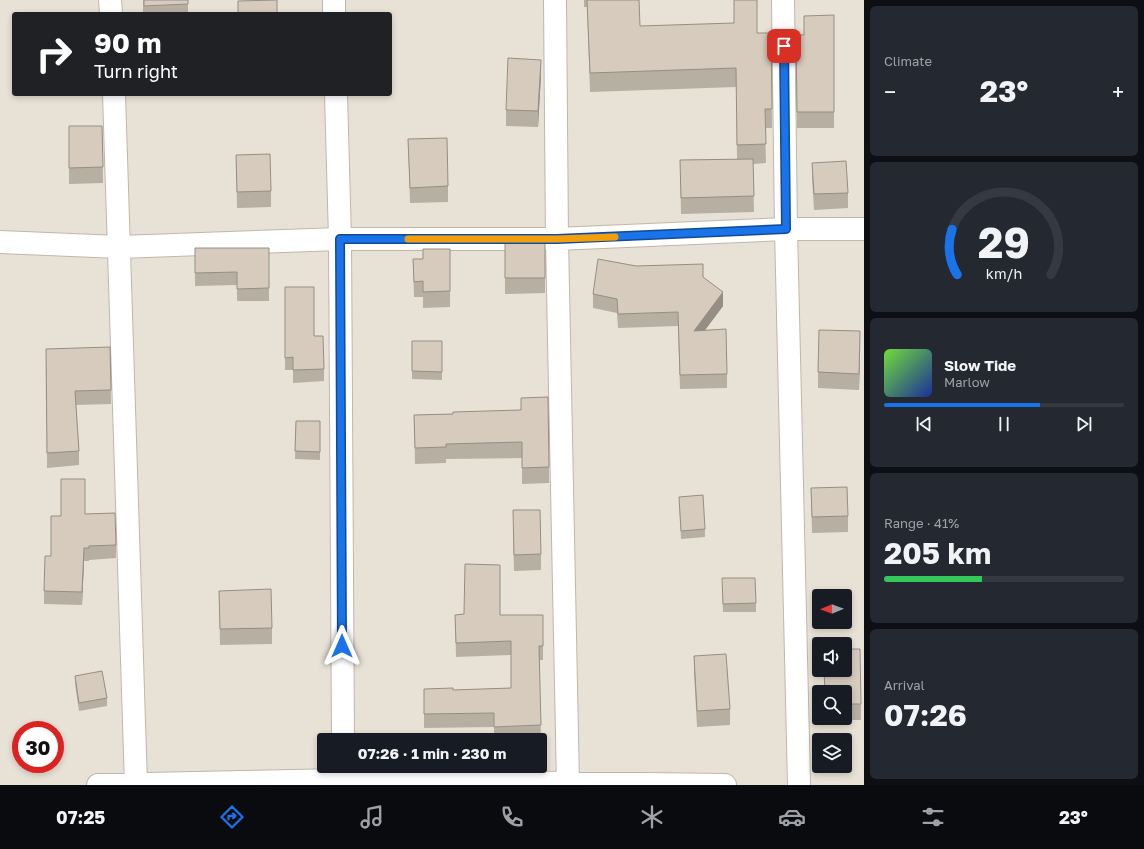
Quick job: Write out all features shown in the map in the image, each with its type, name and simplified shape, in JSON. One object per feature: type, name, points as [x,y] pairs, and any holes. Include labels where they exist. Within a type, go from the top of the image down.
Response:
[{"type":"street","points":[[110,0],[111,12]]},
{"type":"street","points":[[334,0],[334,12]]},
{"type":"street","points":[[555,0],[557,239],[568,784]]},
{"type":"street","points":[[783,0],[786,229],[799,785]]},
{"type":"street","points":[[114,96],[136,785]]},
{"type":"street","points":[[336,96],[340,239],[343,733]]},
{"type":"street","points":[[0,242],[119,247],[340,239],[557,239],[786,229],[864,228]]},
{"type":"street","points":[[98,785],[136,785],[343,777],[568,784],[725,785]]},
{"type":"shaded area","points":[[0,0],[864,0],[864,785],[0,785]]},
{"type":"building","points":[[144,0],[188,0],[188,4],[144,6]]},
{"type":"building","points":[[277,0],[277,12],[238,12],[238,1]]},
{"type":"building","points":[[587,0],[639,0],[640,26],[734,23],[734,0],[757,0],[757,33],[771,33],[772,109],[765,109],[766,144],[737,145],[736,68],[590,73]]},
{"type":"building","points":[[834,15],[834,112],[797,112],[796,35],[804,35],[804,16]]},
{"type":"building","points":[[508,58],[541,60],[538,111],[506,110]]},
{"type":"building","points":[[69,126],[102,126],[103,167],[69,168]]},
{"type":"building","points":[[447,138],[448,186],[410,188],[408,139]]},
{"type":"building","points":[[270,154],[271,191],[237,192],[236,155]]},
{"type":"building","points":[[753,159],[754,196],[681,198],[680,160]]},
{"type":"building","points":[[846,161],[848,193],[814,194],[812,163]]},
{"type":"building","points":[[505,237],[545,237],[545,278],[505,278]]},
{"type":"building","points":[[195,248],[269,248],[269,288],[237,289],[237,272],[195,273]]},
{"type":"building","points":[[423,249],[450,249],[450,291],[423,292],[423,281],[414,282],[413,259],[423,259]]},
{"type":"building","points":[[598,259],[636,266],[703,264],[703,277],[723,292],[694,331],[726,329],[727,374],[680,375],[678,312],[618,314],[617,299],[593,294]]},
{"type":"building","points":[[285,287],[314,287],[314,336],[323,336],[324,369],[293,370],[293,357],[285,358]]},
{"type":"building","points":[[819,330],[860,331],[859,374],[818,372]]},
{"type":"building","points":[[412,341],[442,341],[442,372],[412,371]]},
{"type":"building","points":[[110,347],[111,390],[75,391],[79,451],[47,453],[46,349]]},
{"type":"building","points":[[548,397],[549,467],[522,468],[522,442],[446,444],[446,447],[415,448],[414,415],[521,410],[521,398]]},
{"type":"building","points":[[296,421],[320,421],[320,452],[295,451]]},
{"type":"building","points":[[61,479],[85,479],[85,514],[115,513],[116,545],[89,546],[89,548],[84,548],[82,592],[44,591],[45,556],[51,556],[51,516],[61,516]]},
{"type":"building","points":[[847,487],[848,516],[812,517],[811,488]]},
{"type":"building","points":[[703,495],[705,529],[681,531],[679,497]]},
{"type":"building","points":[[513,510],[540,510],[541,554],[514,555]]},
{"type":"building","points":[[465,564],[500,565],[500,615],[543,615],[543,646],[539,646],[541,725],[494,727],[494,713],[424,714],[424,689],[453,688],[453,690],[511,688],[511,641],[456,643],[455,615],[464,614]]},
{"type":"building","points":[[722,578],[755,578],[756,603],[723,604]]},
{"type":"building","points":[[271,589],[272,628],[220,629],[219,591]]},
{"type":"building","points":[[852,649],[860,649],[861,704],[852,704],[852,685],[825,685],[824,677],[852,677]]},
{"type":"building","points":[[726,654],[730,709],[697,711],[694,656]]},
{"type":"building","points":[[102,671],[107,698],[79,703],[75,676]]},
{"type":"slow traffic","points":[[408,239],[557,239],[615,237]]},
{"type":"route","points":[[342,646],[340,239],[557,239],[786,229],[784,46]]}]
